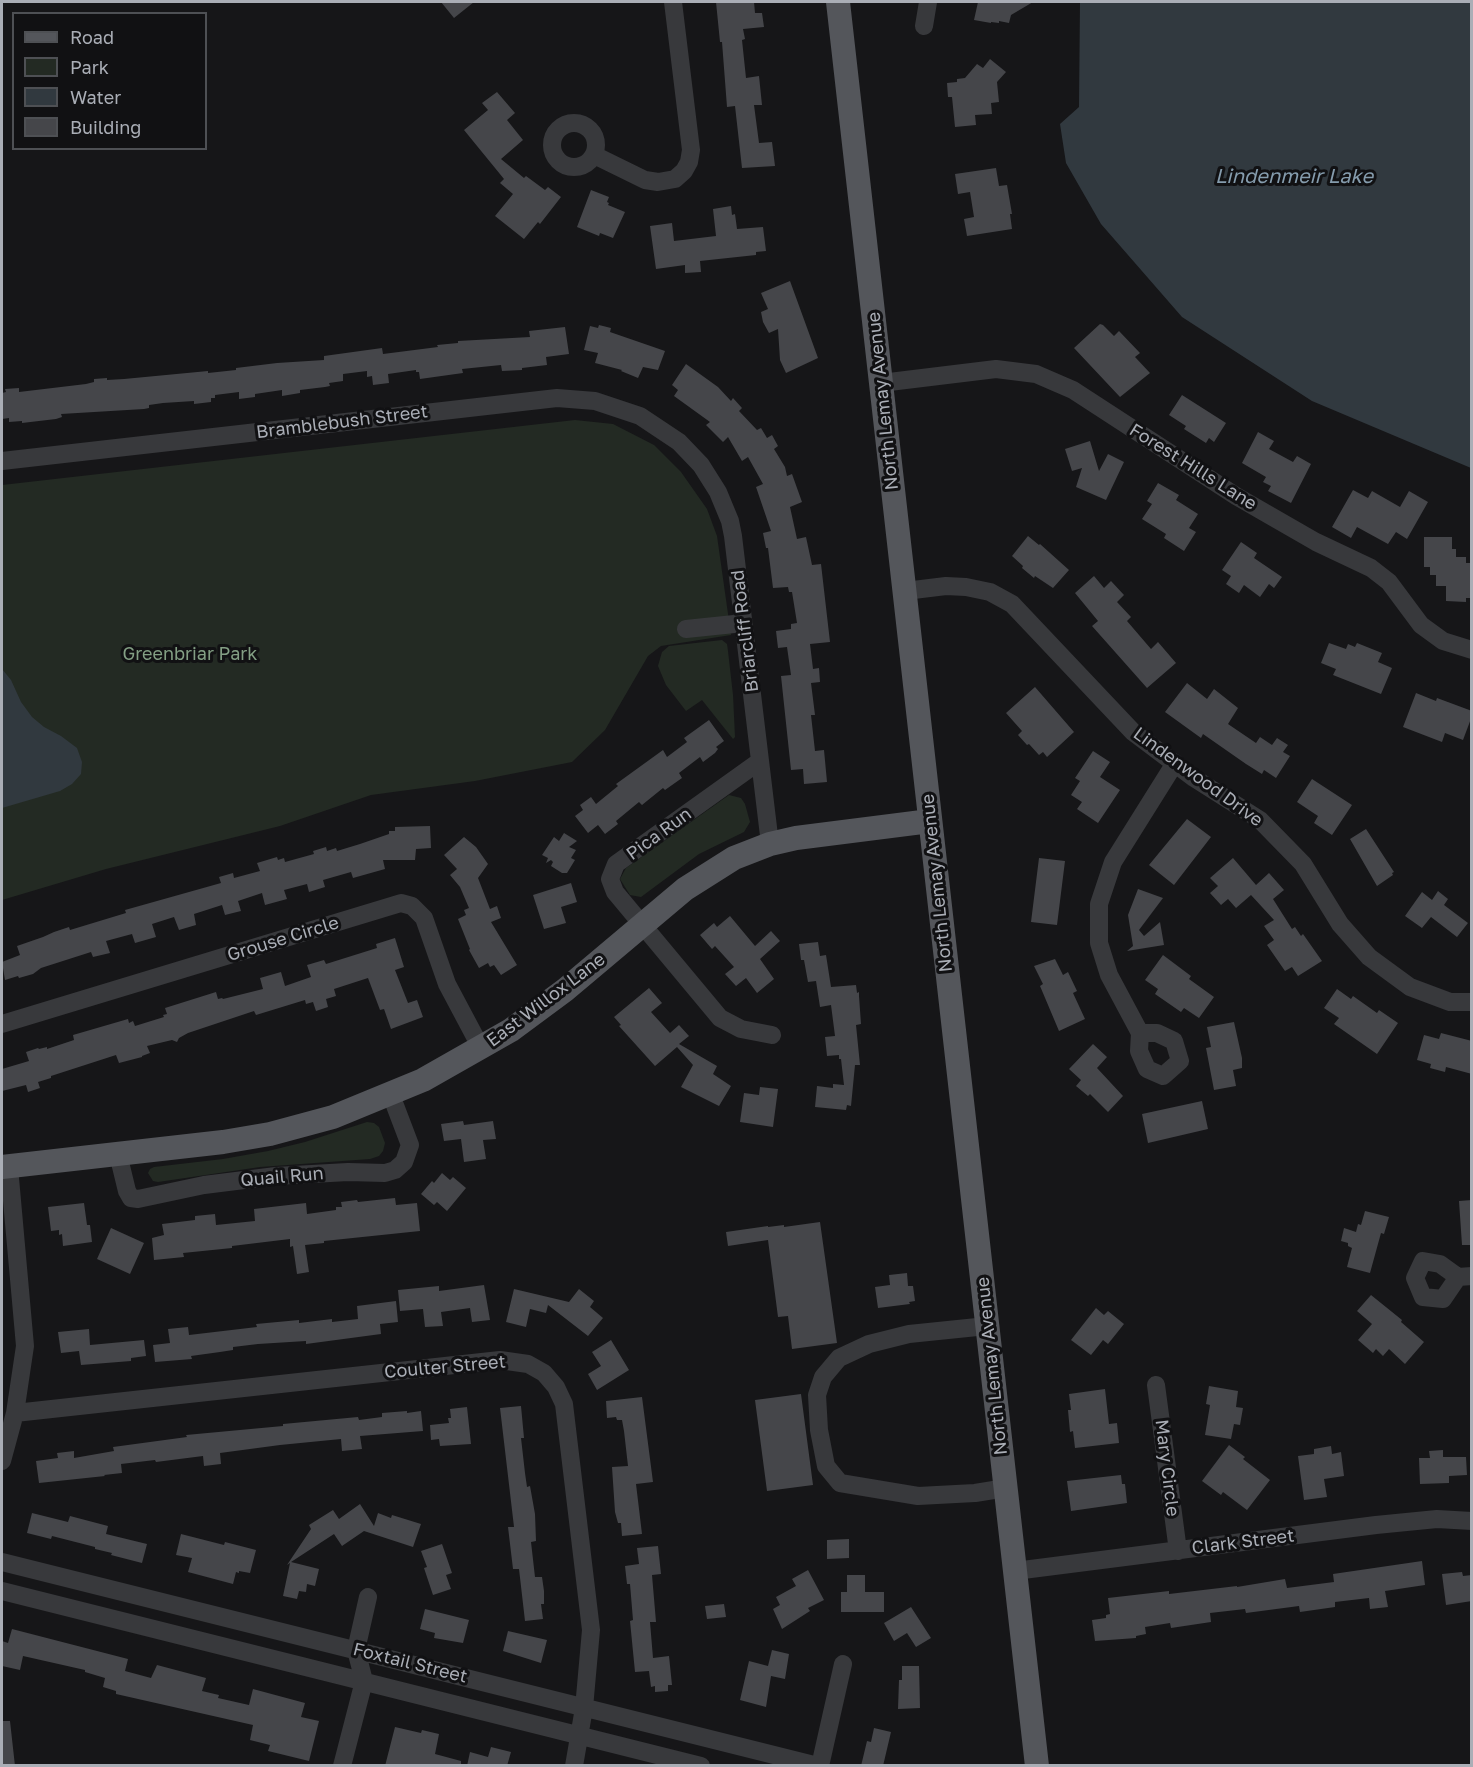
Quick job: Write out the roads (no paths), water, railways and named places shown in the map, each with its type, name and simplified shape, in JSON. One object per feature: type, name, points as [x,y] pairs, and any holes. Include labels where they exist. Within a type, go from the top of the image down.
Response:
[{"type":"main road","name":"North Lemay Avenue","points":[[838,2],[1037,1766]]},
{"type":"main road","name":"East Willox Lane","points":[[5,1167],[223,1142],[270,1134],[333,1117],[391,1095],[433,1075],[511,1030],[565,990],[700,877],[734,858],[770,844],[807,836],[930,821]]},
{"type":"street","points":[[594,155],[645,180],[658,182],[675,179],[684,171],[689,162],[691,150],[673,2]]},
{"type":"street","points":[[924,26],[928,2]]},
{"type":"street","name":"Forest Hills Lane","points":[[881,383],[996,369],[1036,374],[1073,390],[1236,496],[1316,542],[1371,568],[1389,582],[1421,625],[1443,641],[1472,651]]},
{"type":"street","name":"Bramblebush Street","points":[[2,461],[557,398],[595,401],[626,409],[654,423],[673,437]]},
{"type":"street","name":"Briarcliff Road","points":[[673,437],[701,465],[718,492],[733,536],[770,844]]},
{"type":"street","name":"Lindenwood Drive","points":[[904,591],[966,586],[990,592],[1012,604],[1133,732],[1175,764],[1260,820],[1303,864],[1340,924],[1369,957],[1410,987],[1450,1002],[1472,1002]]},
{"type":"street","points":[[686,629],[744,623]]},
{"type":"street","name":"Pica Run","points":[[760,761],[616,864],[610,879],[615,892],[720,1018],[741,1029],[772,1035]]},
{"type":"street","points":[[1140,1032],[1109,975],[1099,943],[1098,904],[1113,862],[1175,764]]},
{"type":"street","name":"Grouse Circle","points":[[2,1024],[401,903],[412,906],[424,918],[447,984],[481,1048]]},
{"type":"street","name":"Quail Run","points":[[118,1154],[127,1191],[131,1197],[138,1198],[204,1185],[276,1176],[348,1172],[385,1173],[395,1170],[404,1162],[410,1145],[391,1095]]},
{"type":"street","points":[[2,1461],[15,1413],[24,1362],[24,1331],[5,1167]]},
{"type":"street","points":[[987,1326],[909,1334],[869,1344],[839,1358],[823,1377],[817,1395],[819,1430],[825,1466],[840,1483],[918,1496],[975,1493],[1006,1488]]},
{"type":"street","name":"Coulter Street","points":[[15,1413],[500,1360],[528,1364],[544,1373],[556,1387],[564,1404],[591,1630],[584,1707],[574,1766]]},
{"type":"street","name":"Mary Circle","points":[[1156,1385],[1178,1551]]},
{"type":"street","name":"Clark Street","points":[[1015,1571],[1386,1524],[1437,1519],[1472,1521]]},
{"type":"street","name":"Foxtail Street","points":[[2,1562],[819,1766]]},
{"type":"street","name":"Foxtail Street","points":[[2,1591],[701,1766]]},
{"type":"street","points":[[342,1766],[364,1681],[356,1650],[368,1597]]},
{"type":"street","points":[[819,1766],[843,1664]]},
{"type":"water","name":"Lindenmeir Lake","points":[[1080,2],[1471,2],[1471,468],[1312,401],[1182,317],[1101,224],[1066,163],[1060,124],[1079,107]]},
{"type":"water","points":[[2,669],[11,680],[21,702],[32,717],[77,748],[82,762],[81,774],[72,784],[60,791],[2,808]]},
{"type":"park label","name":"Greenbriar Park","points":[[190,654]]}]
